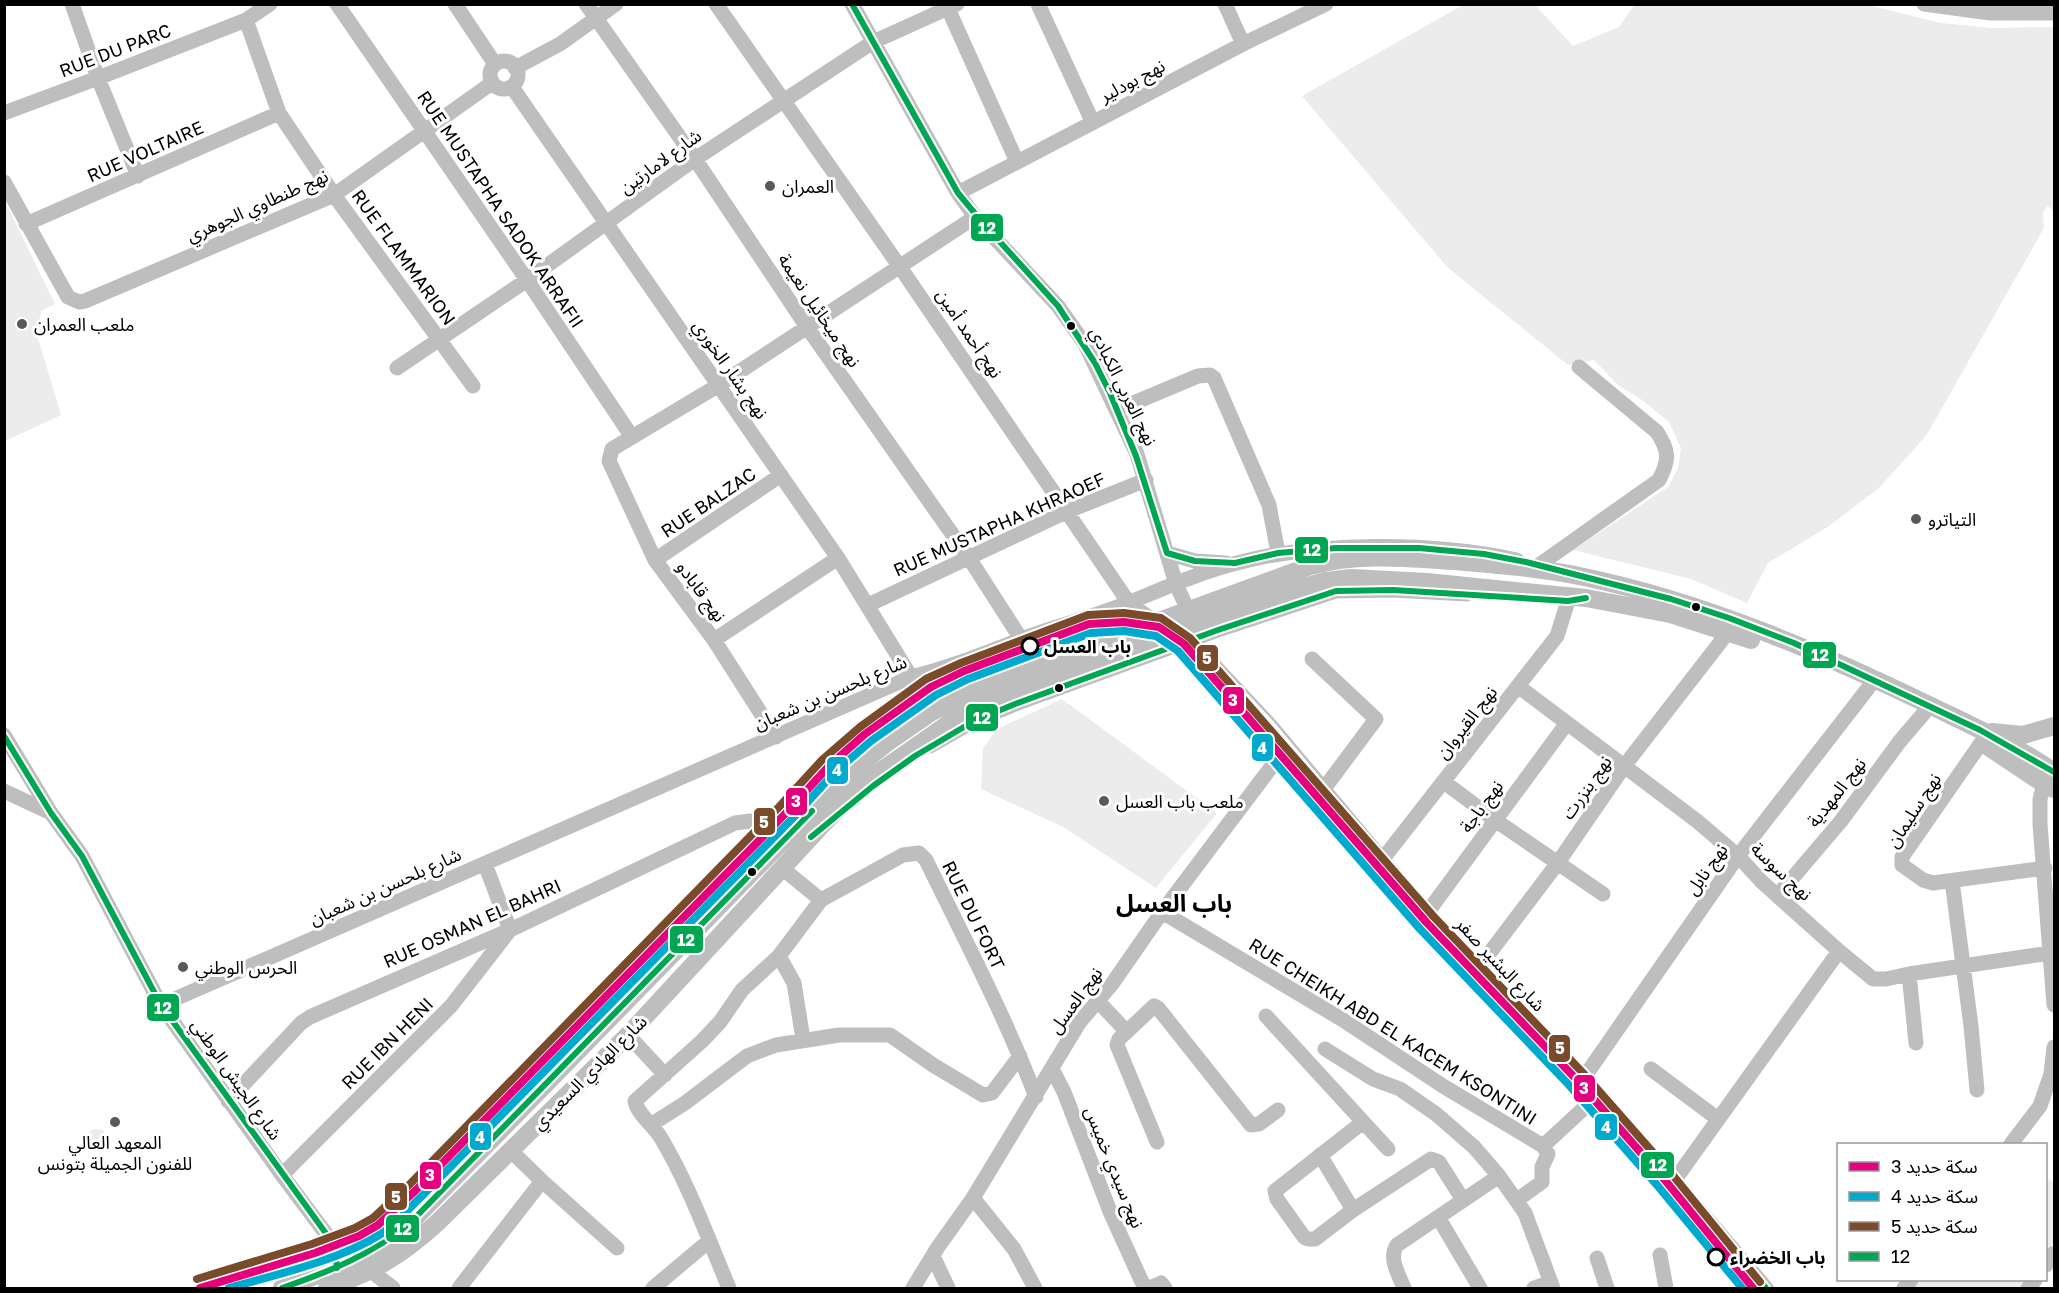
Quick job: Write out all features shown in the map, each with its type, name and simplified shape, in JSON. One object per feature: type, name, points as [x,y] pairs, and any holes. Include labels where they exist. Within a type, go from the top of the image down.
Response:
[{"type":"main road","points":[[819,816],[862,763],[888,742],[930,713],[994,681],[1310,566],[1363,556],[1491,564],[1581,576],[1671,599],[1794,643],[1981,736],[2052,775]]},
{"type":"main road","points":[[819,816],[958,717],[1014,690],[1254,601],[1326,581],[1351,578],[1427,582],[1577,599],[1670,614],[1729,631],[1811,662],[1923,713],[1981,736],[2023,735],[2055,726]]},
{"type":"main road","name":"شارع الهادي السعيدي","points":[[282,1288],[333,1281],[371,1271],[414,1243],[628,1035],[811,837],[819,816]]},
{"type":"main road","name":"شارع الهادي السعيدي","points":[[333,1281],[409,1224],[819,816]]},
{"type":"street","points":[[72,4],[98,78],[138,176]]},
{"type":"street","name":"RUE DU PARC","points":[[4,113],[246,20],[270,4]]},
{"type":"street","name":"RUE MUSTAPHA SADOK ARRAFII","points":[[337,4],[632,436]]},
{"type":"street","points":[[455,4],[495,64]]},
{"type":"street","name":"نهج ميخائيل نعيمة","points":[[586,4],[695,159],[807,327],[969,558],[1021,639]]},
{"type":"street","points":[[515,68],[560,44],[616,4]]},
{"type":"street","name":"نهج أحمد أمين","points":[[716,4],[900,267],[1129,603],[1212,663]]},
{"type":"street","name":"نهج العربي الكبادي","points":[[852,4],[958,193],[975,217],[1058,306],[1085,344],[1137,454],[1176,584],[1212,663]]},
{"type":"street","points":[[1038,4],[1093,123]]},
{"type":"street","points":[[1225,4],[1243,44]]},
{"type":"street","name":"نهج بودلير","points":[[958,193],[1243,44],[1326,4]]},
{"type":"street","points":[[1924,4],[1990,13],[2055,13]]},
{"type":"street","points":[[950,6],[1017,162]]},
{"type":"street","name":"شارع لامارتين","points":[[397,368],[527,280],[695,159],[784,100],[873,42],[950,6]]},
{"type":"street","name":"RUE FLAMMARION","points":[[246,20],[279,113],[334,195],[473,386]]},
{"type":"street","points":[[506,62],[515,68],[518,78],[512,87],[501,89],[492,83],[490,73],[495,64],[506,62]]},
{"type":"street","name":"نهج طنطاوي الجوهري","points":[[26,224],[68,297],[79,302],[85,301],[334,195],[492,83]]},
{"type":"street","name":"نهج بشار الخوري","points":[[512,87],[838,558],[911,677]]},
{"type":"street","name":"RUE VOLTAIRE","points":[[26,224],[279,113]]},
{"type":"street","points":[[4,182],[26,224]]},
{"type":"street","points":[[632,436],[718,385],[975,217]]},
{"type":"street","points":[[1539,565],[1659,480],[1666,466],[1667,455],[1657,432],[1579,367]]},
{"type":"street","points":[[1117,410],[1198,376],[1210,375],[1214,378],[1269,505],[1278,553]]},
{"type":"street","name":"نهج قابادو","points":[[632,436],[612,448],[609,461],[655,560],[714,640],[776,737]]},
{"type":"street","name":"RUE BALZAC","points":[[655,560],[781,475]]},
{"type":"street","name":"RUE MUSTAPHA KHRAOEF","points":[[868,605],[1068,511],[1146,480]]},
{"type":"street","name":"شارع بلحسن بن شعبان","points":[[161,1005],[911,677],[948,667],[1235,564],[1278,553],[1336,548],[1419,548],[1484,554],[1581,576]]},
{"type":"street","points":[[1167,553],[1195,561],[1235,564]]},
{"type":"street","points":[[714,640],[838,558]]},
{"type":"street","points":[[811,837],[873,786],[915,756],[974,721],[1201,637],[1336,591],[1393,590],[1577,599]]},
{"type":"street","name":"نهج القيروان","points":[[1382,860],[1557,636],[1564,618],[1577,599]]},
{"type":"street","name":"نهج بنزرت","points":[[1479,967],[1557,864],[1625,765],[1729,631]]},
{"type":"street","points":[[1312,658],[1376,719],[1323,790]]},
{"type":"street","name":"شارع البشير صفر","points":[[1212,663],[1287,746],[1427,913],[1583,1079],[1620,1124],[1674,1181],[1766,1288]]},
{"type":"street","name":"نهج سوسة","points":[[1518,686],[1697,821],[1738,856],[1757,877],[1839,951],[1873,979],[1886,979],[2051,948]]},
{"type":"street","name":"نهج نابل","points":[[1583,1079],[1738,856],[1869,687]]},
{"type":"street","name":"نهج المهدية","points":[[1778,895],[1841,821],[1923,713]]},
{"type":"street","name":"نهج باجة","points":[[1427,913],[1567,723]]},
{"type":"street","points":[[4,735],[51,813]]},
{"type":"street","name":"نهج سليمان","points":[[1981,736],[1901,859],[1905,867],[1928,883],[2045,868]]},
{"type":"street","name":"نهج العسل","points":[[913,1288],[1036,1097],[1078,1023],[1112,984],[1162,912],[1287,746]]},
{"type":"street","points":[[2052,775],[2040,815],[2055,1005]]},
{"type":"street","points":[[1444,782],[1557,864],[1603,894]]},
{"type":"street","name":"شارع الجيش الوطني","points":[[4,791],[51,813],[82,856],[161,1005],[228,1101],[330,1239],[335,1253],[333,1281]]},
{"type":"street","name":"RUE OSMAN EL BAHRI","points":[[228,1101],[305,1020],[510,930],[735,823],[750,821],[755,825],[757,835],[754,841],[438,1165],[380,1218],[351,1234],[330,1239]]},
{"type":"street","name":"RUE DU FORT","points":[[820,900],[903,855],[919,853],[926,860],[1020,1056],[1036,1097]]},
{"type":"street","points":[[485,864],[510,930]]},
{"type":"street","points":[[729,1288],[668,1151],[652,1124],[636,1107],[635,1101],[720,1022],[742,990],[779,956],[820,900],[783,869]]},
{"type":"street","points":[[1952,881],[1977,1090]]},
{"type":"street","name":"RUE CHEIKH ABD EL KACEM KSONTINI","points":[[1162,912],[1342,1020],[1443,1086],[1543,1146],[1548,1154],[1542,1167],[1542,1182],[1517,1200]]},
{"type":"street","name":"RUE IBN HENI","points":[[282,1175],[451,1006],[510,930]]},
{"type":"street","points":[[1674,1181],[1839,951]]},
{"type":"street","points":[[779,956],[794,983],[803,1039]]},
{"type":"street","points":[[1909,974],[1916,1043]]},
{"type":"street","points":[[1097,1000],[1126,1031]]},
{"type":"street","points":[[1157,1142],[1118,1050],[1119,1039],[1152,1007],[1156,1006],[1251,1125],[1259,1124],[1278,1110]]},
{"type":"street","points":[[1266,1016],[1388,1149]]},
{"type":"street","points":[[628,1035],[665,1075]]},
{"type":"street","points":[[652,1124],[685,1103],[747,1056],[776,1045],[803,1039],[839,1035],[890,1035],[933,1065],[983,1095],[992,1093],[1020,1056]]},
{"type":"street","points":[[2012,1143],[2040,1106],[2053,1071],[2055,1047]]},
{"type":"street","points":[[1325,1048],[1373,1079],[1400,1089],[1436,1114],[1474,1147],[1517,1200],[1535,1238],[1552,1285],[1534,1288]]},
{"type":"street","name":"نهج سيدي خميس","points":[[1052,1069],[1064,1092],[1111,1214],[1142,1280],[1146,1287],[1163,1286]]},
{"type":"street","points":[[1651,1069],[1718,1119]]},
{"type":"street","points":[[1543,1146],[1582,1110]]},
{"type":"street","points":[[1363,1122],[1275,1191],[1277,1199],[1304,1237],[1315,1239],[1353,1210],[1431,1159],[1439,1162],[1463,1200]]},
{"type":"street","points":[[511,1150],[617,1248]]},
{"type":"street","points":[[1320,1155],[1353,1210]]},
{"type":"street","points":[[1404,1288],[1394,1262],[1394,1249],[1397,1245],[1499,1176]]},
{"type":"street","points":[[459,1288],[542,1181]]},
{"type":"street","points":[[973,1198],[1014,1249],[1035,1288]]},
{"type":"street","points":[[1438,1218],[1480,1288]]},
{"type":"street","points":[[653,1288],[709,1241]]},
{"type":"street","points":[[1660,1255],[1666,1288]]},
{"type":"street","points":[[933,1256],[948,1288]]},
{"type":"street","points":[[1597,1258],[1607,1288]]},
{"type":"street","points":[[371,1271],[391,1288]]},
{"type":"shaded area","points":[[1635,4],[1864,4],[1941,23],[1992,28],[2054,27],[2054,212],[2048,206],[2043,212],[2044,228],[1926,436],[1879,488],[1829,526],[1768,563],[1747,603],[1691,579],[1573,550],[1668,487],[1678,468],[1681,448],[1669,422],[1642,400],[1618,385],[1594,360],[1568,365],[1447,267],[1302,96],[1463,5],[1535,5],[1573,46],[1619,27]]},
{"type":"shaded area","name":"ملعب العمران","points":[[4,199],[55,304],[41,311],[38,338],[61,415],[5,441]]},
{"type":"shaded area","name":"ملعب باب العسل","points":[[1062,699],[1217,813],[1156,888],[1063,827],[981,789],[983,748],[997,729]]},
{"type":"shaded area","points":[[97,1129],[105,1132],[108,1140],[105,1148],[97,1151],[89,1148],[86,1140],[89,1132]]},
{"type":"shaded area","points":[[2047,1178],[2054,1183],[2054,1241],[2047,1252]]},
{"type":"shaded area","points":[[1920,1281],[2025,1281],[2019,1288],[1914,1288]]},
{"type":"rail line","name":"5","points":[[197,1279],[312,1244],[355,1228],[373,1218],[410,1184],[779,807],[822,760],[860,727],[926,679],[961,663],[1088,615],[1124,613],[1161,618],[1190,638],[1434,917],[1583,1073],[1671,1173],[1760,1282]]},
{"type":"rail line","name":"3","points":[[200,1288],[315,1253],[359,1236],[378,1225],[416,1190],[786,813],[829,766],[865,734],[931,687],[964,671],[1089,624],[1124,622],[1159,627],[1184,644],[1427,923],[1576,1079],[1664,1179],[1753,1288]]},
{"type":"rail line","name":"4","points":[[229,1288],[346,1252],[392,1226],[792,819],[835,772],[871,741],[936,695],[968,679],[1091,633],[1124,631],[1156,636],[1178,651],[1420,929],[1569,1085],[1657,1185],[1742,1288]]},
{"type":"transit line","name":"12","points":[[852,4],[958,193],[1058,306],[1095,363],[1136,456],[1167,553],[1195,561],[1235,563],[1278,553],[1336,548],[1419,548],[1484,554],[1526,562],[1671,599],[1794,643],[1980,730],[2054,772]]},
{"type":"transit line","name":"12","points":[[811,837],[873,786],[915,756],[974,721],[1218,630],[1336,591],[1393,590],[1568,601],[1586,598]]},
{"type":"transit line","name":"12","points":[[1212,663],[1270,725],[1427,913],[1583,1079],[1620,1124],[1709,1221],[1766,1288]]},
{"type":"transit line","name":"12","points":[[4,736],[51,813],[82,856],[161,1005],[330,1239],[337,1268]]},
{"type":"transit line","name":"12","points":[[282,1288],[316,1276],[364,1254],[409,1224],[812,811]]},
{"type":"place","name":"العمران","points":[[770,186]]},
{"type":"place","name":"ملعب العمران","points":[[22,324]]},
{"type":"place","name":"التياترو","points":[[1916,519]]},
{"type":"place","name":"باب العسل","points":[[1030,646]]},
{"type":"place","name":"ملعب باب العسل","points":[[1104,801]]},
{"type":"place","name":"الحرس الوطني","points":[[183,967]]},
{"type":"place","name":"المعهد العالي للفنون الجميلة بتونس","points":[[115,1122]]},
{"type":"place","name":"باب الخضراء","points":[[1716,1257]]},
{"type":"district","name":"باب العسل","points":[[1174,902]]}]
